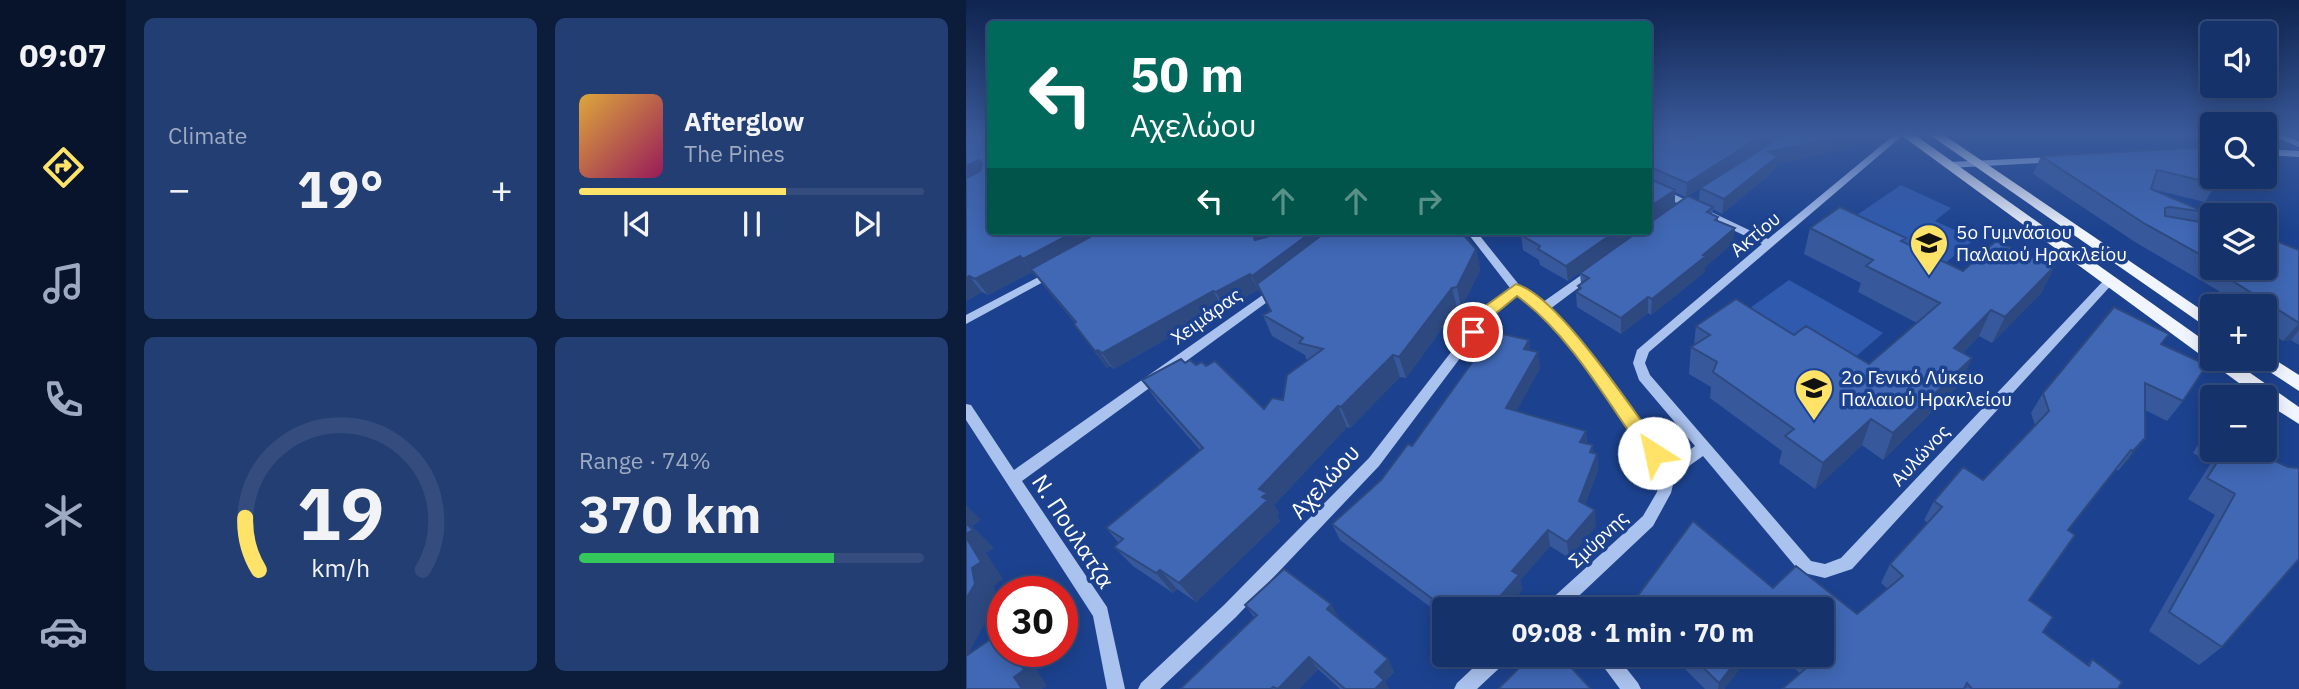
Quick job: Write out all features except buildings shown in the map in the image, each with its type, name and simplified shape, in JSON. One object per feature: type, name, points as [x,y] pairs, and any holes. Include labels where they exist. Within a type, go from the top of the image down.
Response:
[{"type":"main road","points":[[1952,167],[2200,346]]},
{"type":"main road","points":[[1982,167],[2200,317]]},
{"type":"main road","points":[[2177,329],[2200,325]]},
{"type":"main road","points":[[2277,369],[2299,384]]},
{"type":"main road","points":[[2235,371],[2299,417]]},
{"type":"street","name":"Ακτίου","points":[[1704,447],[1644,377],[1639,363],[1643,350],[1861,167]]},
{"type":"street","points":[[1652,187],[1770,244]]},
{"type":"street","points":[[1675,212],[1697,197]]},
{"type":"street","points":[[1474,235],[1516,289],[1543,308],[1598,374],[1668,473],[1704,447]]},
{"type":"street","points":[[1543,308],[1598,268]]},
{"type":"street","points":[[966,320],[1059,269]]},
{"type":"street","name":"Αυλώνος","points":[[1704,447],[1806,567],[1825,572],[1846,564],[2109,281]]},
{"type":"street","name":"Χειμάρας","points":[[1013,479],[1285,283]]},
{"type":"street","name":"Αχελώου","points":[[1147,689],[1249,592],[1374,462],[1490,310],[1516,289]]},
{"type":"street","name":"Ν. Πουλατζα","points":[[966,409],[1101,613],[1116,689]]},
{"type":"street","name":"Σμύρνης","points":[[1569,597],[1648,521],[1664,493],[1668,473]]},
{"type":"street","points":[[1463,689],[1488,667]]},
{"type":"street","points":[[1614,667],[1632,689]]},
{"type":"shaded area","points":[[1901,185],[1951,208],[1935,221],[1975,239],[1933,273],[1845,223]]},
{"type":"shaded area","points":[[1789,280],[1883,333],[1845,366],[1750,308]]},
{"type":"place","name":"5ο Γυμνάσιου Παλαιού Ηρακλείου","points":[[1929,277]]},
{"type":"place","name":"2ο Γενικό Λύκειο Παλαιού Ηρακλείου","points":[[1814,422]]},
{"type":"route","points":[[1473,332],[1490,310],[1516,289],[1543,308],[1573,342],[1654,453]]}]
